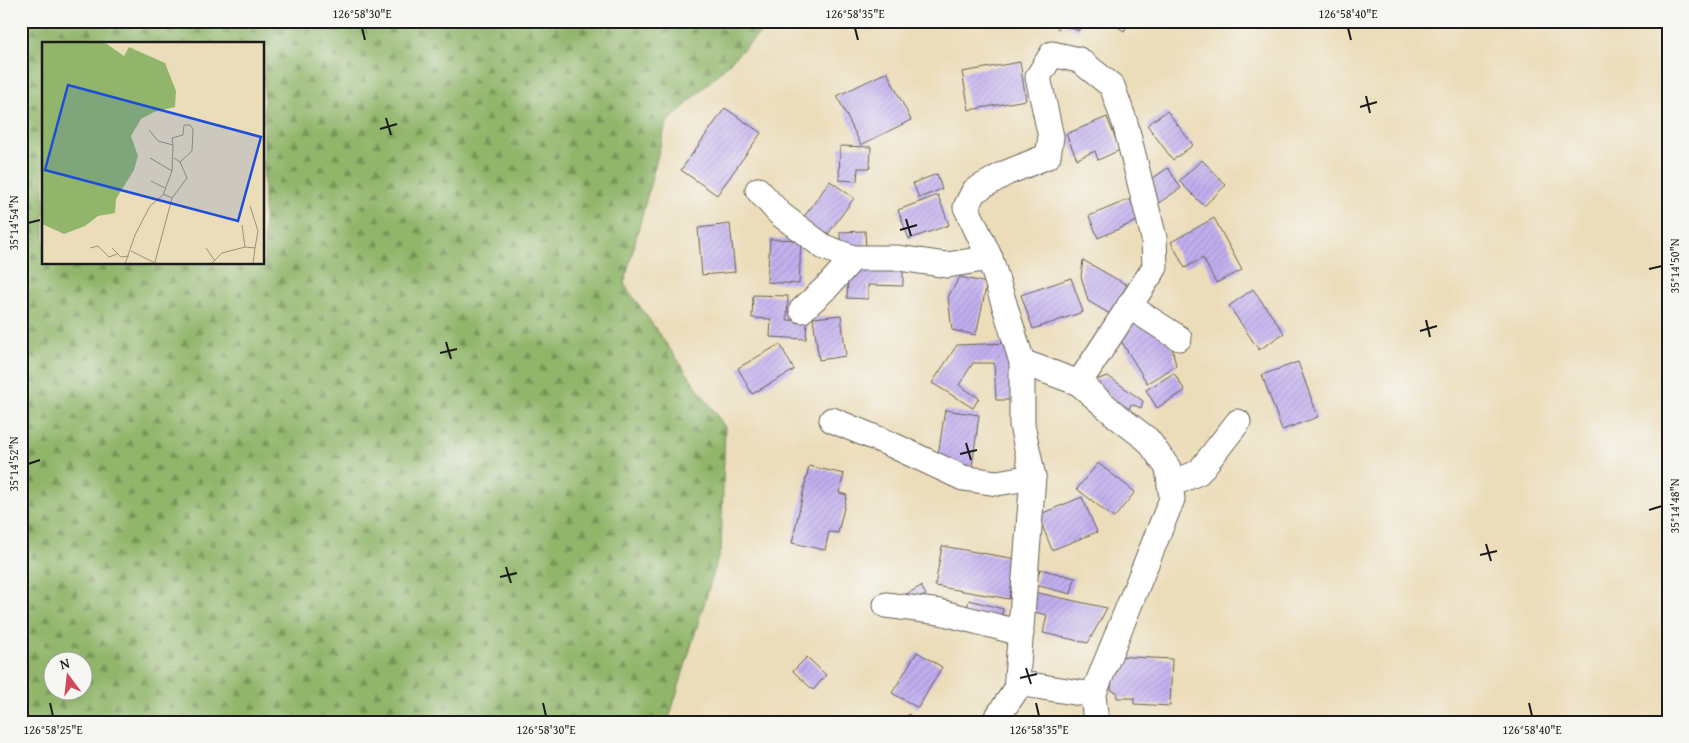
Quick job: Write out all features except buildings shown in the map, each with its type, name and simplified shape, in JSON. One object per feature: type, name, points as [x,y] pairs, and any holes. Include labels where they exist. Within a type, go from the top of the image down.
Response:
[{"type":"street","points":[[994,722],[1016,690],[1033,477],[1022,424],[1022,362],[990,258],[966,206],[974,191],[1006,173],[1048,156],[1051,137],[1038,77],[1052,54],[1079,60],[1112,86],[1125,123],[1154,238],[1155,267],[1079,383]]},
{"type":"street","points":[[758,190],[780,214],[824,247],[853,258],[898,258],[947,265],[990,258]]},
{"type":"street","points":[[802,310],[830,286],[853,258]]},
{"type":"street","points":[[1129,306],[1179,338]]},
{"type":"street","points":[[1022,362],[1079,383],[1148,440],[1168,468],[1172,499],[1093,695],[1096,722]]},
{"type":"street","points":[[832,420],[890,444],[963,478],[997,483],[1033,477]]},
{"type":"street","points":[[1170,485],[1199,472],[1238,422]]},
{"type":"street","points":[[886,606],[940,612],[1020,633]]},
{"type":"street","points":[[1016,683],[1093,695]]},
{"type":"green space","points":[[21,21],[780,21],[763,30],[666,124],[624,284],[725,427],[721,548],[668,722],[21,722]]}]
